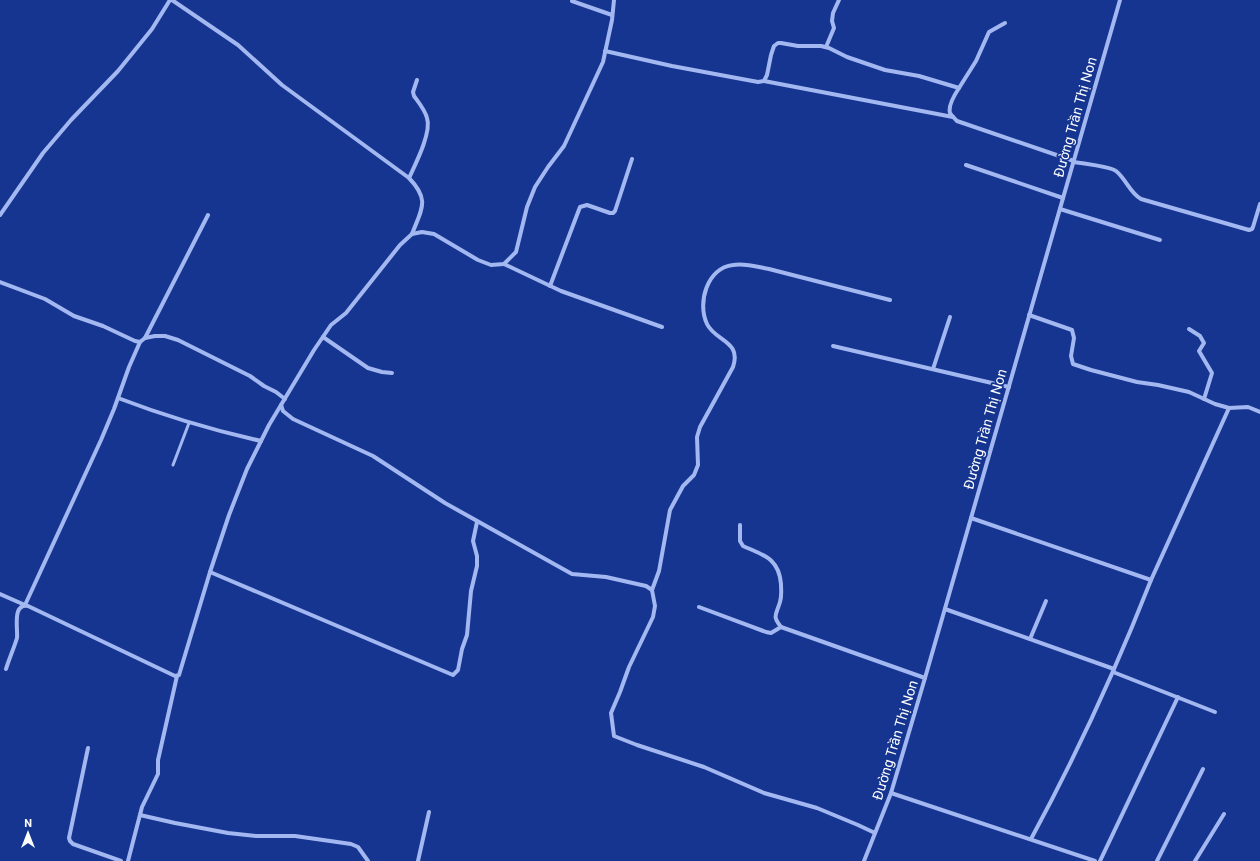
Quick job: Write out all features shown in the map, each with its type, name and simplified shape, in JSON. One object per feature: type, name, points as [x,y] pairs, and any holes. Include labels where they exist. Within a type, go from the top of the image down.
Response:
[{"type":"street","points":[[0,216],[43,153],[71,120],[118,71],[152,30],[171,0],[238,45],[282,85],[409,178],[416,185],[421,194],[422,205],[412,234],[400,245],[346,313],[331,325],[281,405],[261,441],[248,469],[229,514],[179,675],[177,676],[158,760],[158,774],[142,807],[128,861]]},
{"type":"street","points":[[504,264],[516,252],[527,207],[535,187],[564,146],[603,62],[614,0]]},
{"type":"street","points":[[826,47],[834,28],[832,21],[833,14],[839,0]]},
{"type":"street","name":"Đường Trần Thị Non","points":[[864,861],[891,793],[1120,0]]},
{"type":"street","points":[[572,2],[612,15]]},
{"type":"street","points":[[1005,22],[989,32],[976,61],[956,93],[950,107],[950,113],[957,121],[1074,161],[1115,170],[1135,196],[1141,199],[1249,230],[1253,227],[1260,204]]},
{"type":"street","points":[[764,80],[767,76],[774,46],[781,43],[798,46],[826,47],[885,70],[919,76],[959,88]]},
{"type":"street","points":[[606,51],[672,66],[758,82],[764,80],[953,117]]},
{"type":"street","points":[[409,178],[425,138],[428,126],[428,119],[413,92],[417,80]]},
{"type":"street","points":[[550,286],[580,207],[587,205],[613,213],[615,211],[632,159]]},
{"type":"street","points":[[966,165],[1063,198]]},
{"type":"street","points":[[1060,209],[1160,240]]},
{"type":"street","points":[[6,669],[17,638],[18,613],[20,608],[25,605],[101,440],[140,342],[145,338],[208,215]]},
{"type":"street","points":[[412,234],[422,232],[434,234],[491,266],[504,264],[561,291],[662,328]]},
{"type":"street","points":[[875,833],[817,808],[764,793],[704,767],[614,736],[611,713],[628,667],[653,617],[656,606],[652,590],[659,571],[670,510],[684,486],[694,475],[698,465],[697,437],[700,427],[733,367],[735,360],[734,352],[730,344],[707,326],[703,314],[704,297],[708,284],[714,275],[721,269],[733,265],[750,266],[890,300]]},
{"type":"street","points":[[0,282],[45,299],[74,316],[103,326],[140,342]]},
{"type":"street","points":[[1029,315],[1072,330],[1074,338],[1071,356],[1073,364],[1137,382],[1189,392],[1215,404],[1229,408],[1248,407],[1260,412]]},
{"type":"street","points":[[933,369],[950,316]]},
{"type":"street","points":[[1189,329],[1200,336],[1204,343],[1199,351],[1212,373],[1204,398]]},
{"type":"street","points":[[145,338],[165,336],[178,340],[250,376],[285,399]]},
{"type":"street","points":[[323,337],[368,368],[392,373]]},
{"type":"street","points":[[834,346],[1009,387]]},
{"type":"street","points":[[118,398],[154,412],[189,423],[261,441]]},
{"type":"street","points":[[281,405],[283,411],[293,419],[373,456],[417,486],[572,574],[606,577],[646,586],[652,590]]},
{"type":"street","points":[[1030,840],[1061,783],[1113,671],[1229,408]]},
{"type":"street","points":[[971,518],[1152,580]]},
{"type":"street","points":[[210,572],[453,675],[458,670],[466,634],[477,566],[477,556],[473,542],[478,522]]},
{"type":"street","points":[[740,526],[740,541],[743,546],[765,555],[776,564],[780,577],[781,595],[780,603],[775,614],[776,621],[781,627],[925,678]]},
{"type":"street","points":[[0,594],[177,676]]},
{"type":"street","points":[[1030,639],[1046,601]]},
{"type":"street","points":[[699,607],[766,632],[771,633],[781,627]]},
{"type":"street","points":[[945,609],[1030,639],[1215,712]]},
{"type":"street","points":[[1100,861],[1178,697]]},
{"type":"street","points":[[88,748],[72,823],[70,841],[73,844],[121,861]]},
{"type":"street","points":[[1156,861],[1203,769]]},
{"type":"street","points":[[891,793],[1095,861]]},
{"type":"street","points":[[418,861],[428,812]]},
{"type":"street","points":[[1194,861],[1224,814]]},
{"type":"street","points":[[140,815],[175,823],[256,836],[295,836],[351,844],[358,847],[368,861]]},
{"type":"lane","points":[[172,465],[189,423]]}]
